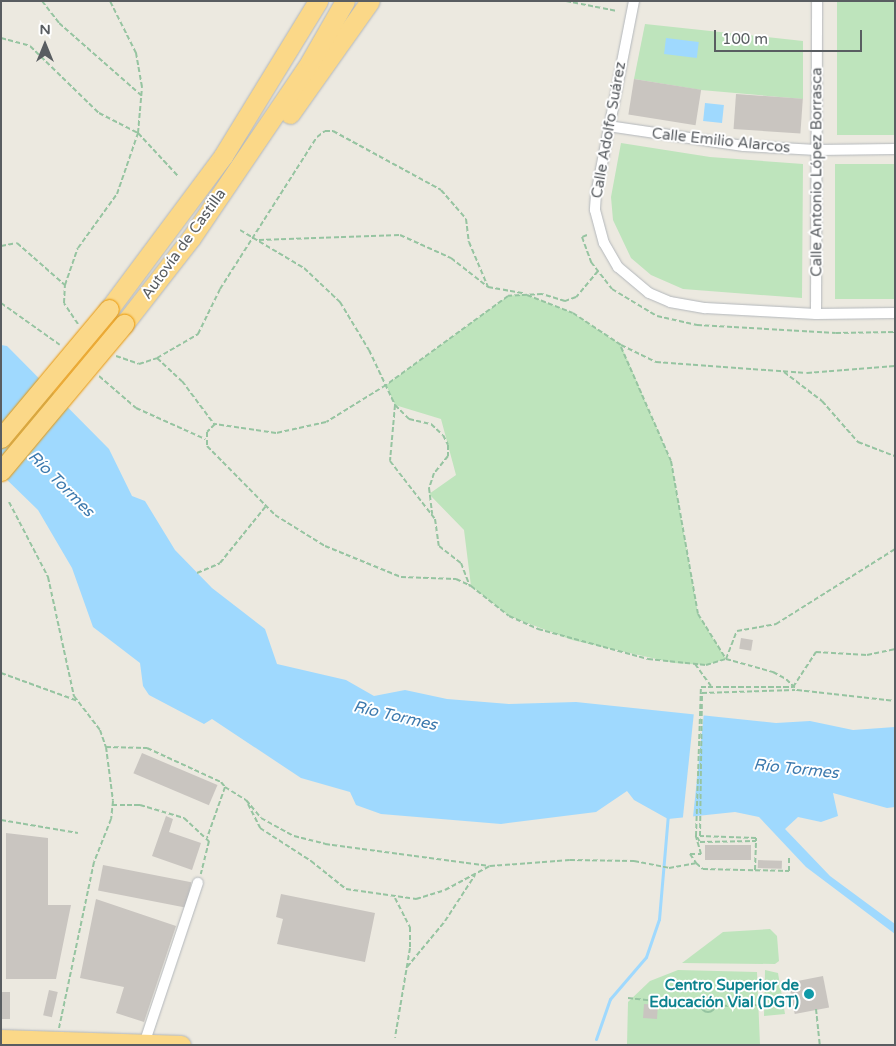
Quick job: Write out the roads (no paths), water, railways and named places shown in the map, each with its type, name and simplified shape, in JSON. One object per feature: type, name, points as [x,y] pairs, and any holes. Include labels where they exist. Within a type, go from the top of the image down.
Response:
[{"type":"highway","name":"Autovía de Castilla","points":[[1,438],[109,309],[223,156],[318,1]]},
{"type":"highway","name":"Autovía de Castilla","points":[[1,471],[124,324],[191,238],[310,62],[345,1]]},
{"type":"highway","points":[[191,238],[278,131],[370,1]]},
{"type":"highway","points":[[1,1038],[181,1045]]},
{"type":"street","name":"Calle Adolfo Suárez","points":[[634,1],[599,171],[596,210],[604,243],[618,267],[632,281],[670,302],[705,308],[816,314],[895,313]]},
{"type":"street","name":"Calle Antonio López Borrasca","points":[[816,314],[817,1]]},
{"type":"street","name":"Calle Emilio Alarcos","points":[[608,126],[680,139],[817,150],[895,149]]},
{"type":"street","points":[[144,1044],[198,883]]},
{"type":"water","points":[[666,38],[699,42],[697,58],[664,54]]},
{"type":"water","points":[[705,103],[724,105],[722,123],[703,121]]},
{"type":"water","name":"Río Tormes","points":[[1,345],[7,346],[109,449],[132,496],[145,501],[175,550],[212,588],[265,629],[277,664],[346,680],[374,696],[405,690],[447,699],[509,704],[576,702],[776,723],[810,721],[853,730],[895,727],[895,807],[887,808],[833,793],[838,816],[821,822],[798,817],[785,829],[830,876],[895,924],[895,934],[806,867],[759,817],[735,812],[668,819],[634,800],[627,791],[596,812],[501,824],[381,814],[356,805],[350,792],[301,778],[212,719],[204,724],[149,695],[143,686],[140,663],[93,627],[72,568],[38,510],[1,474]]},
{"type":"waterway","points":[[596,1039],[610,999],[646,957],[659,919],[668,815]]},
{"type":"place","name":"Centro Superior de Educación Vial (DGT)","points":[[809,994]]}]
